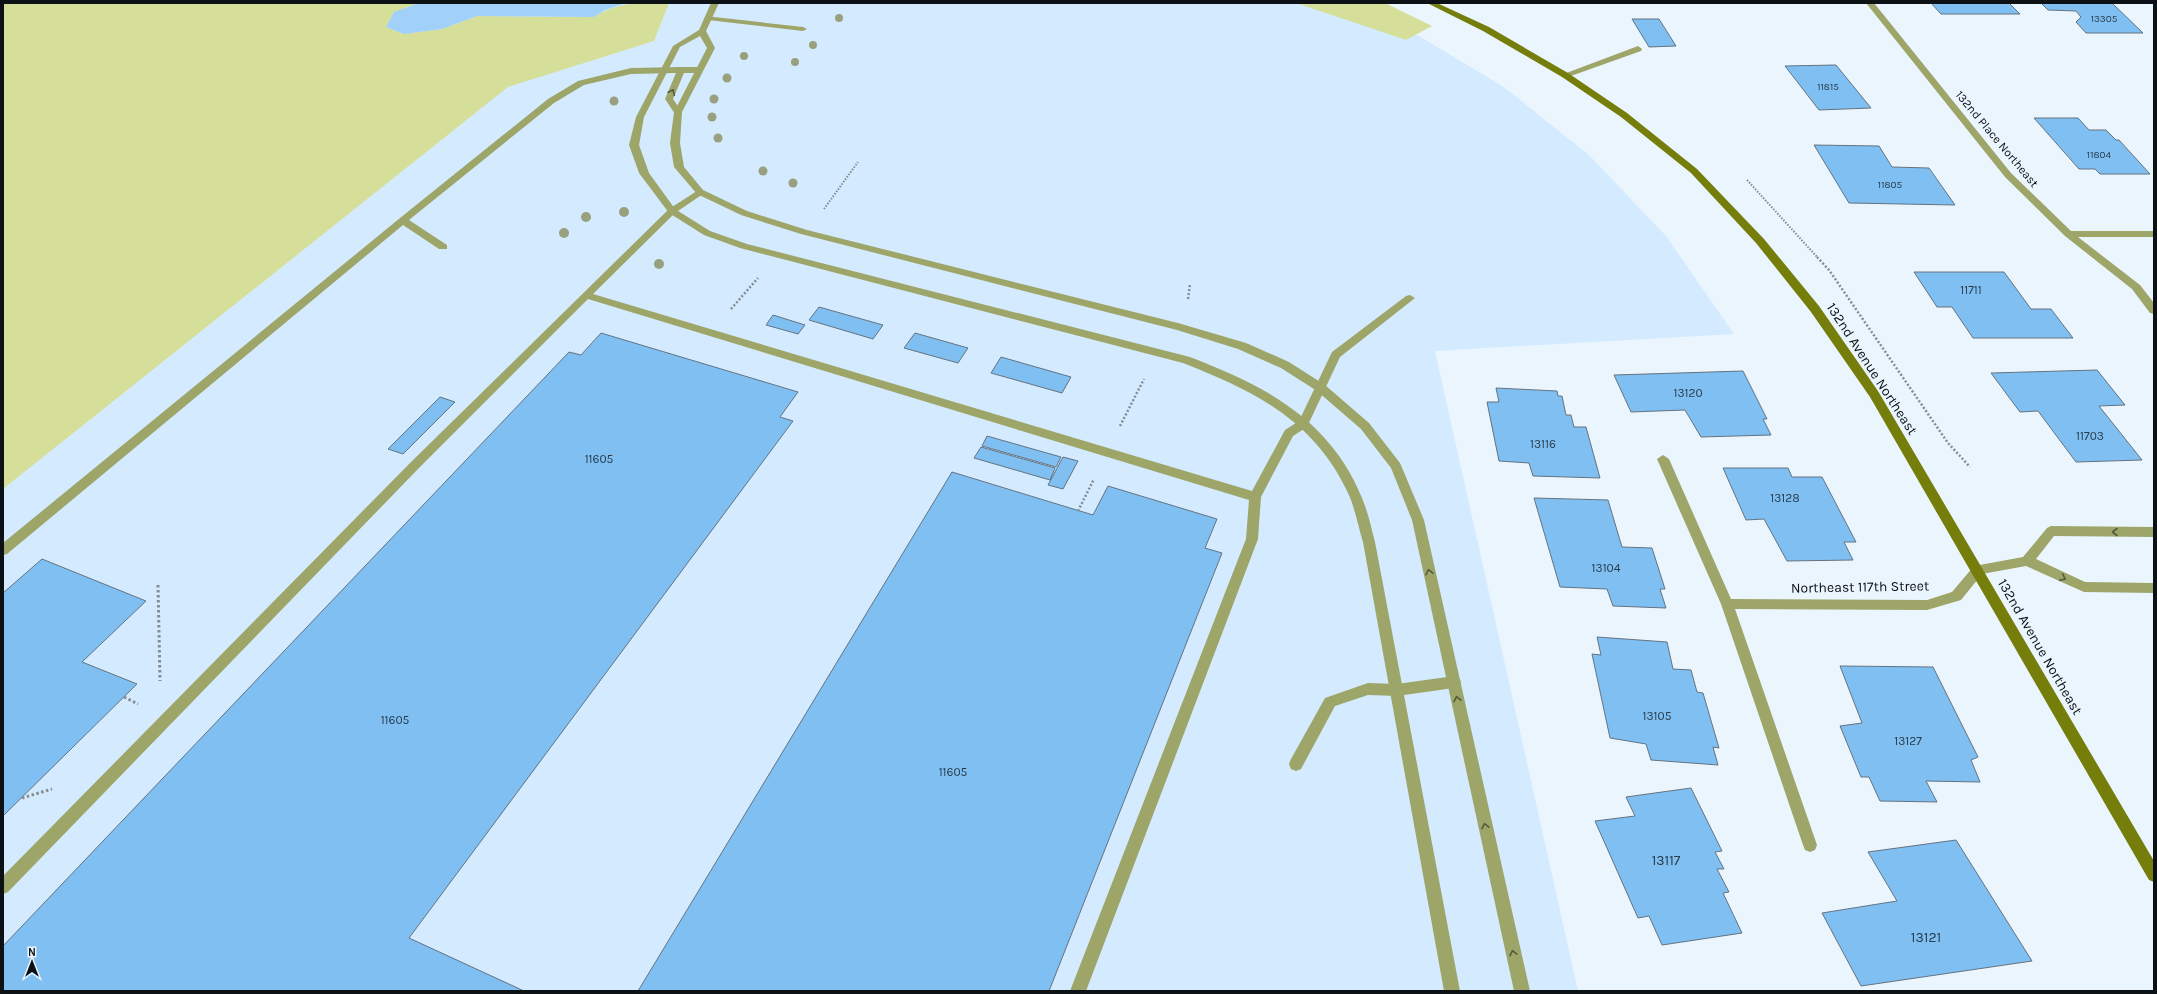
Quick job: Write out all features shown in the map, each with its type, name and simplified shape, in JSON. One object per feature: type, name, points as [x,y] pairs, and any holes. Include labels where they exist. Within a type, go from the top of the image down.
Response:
[{"type":"street","points":[[715,3],[702,31],[678,46],[664,70],[640,117],[634,145],[644,173],[672,211],[707,233],[744,246],[1186,360],[1236,379],[1269,397],[1303,424],[1327,449],[1354,493],[1370,542],[1452,991]]},
{"type":"street","name":"132nd Avenue Northeast","points":[[1431,3],[1486,29],[1565,75],[1624,115],[1694,171],[1760,241],[1815,309],[1874,394],[1978,570],[2154,875]]},
{"type":"street","name":"132nd Place Northeast","points":[[1870,3],[2008,175],[2068,234],[2136,287],[2154,310]]},
{"type":"street","points":[[708,18],[803,29]]},
{"type":"street","points":[[702,31],[711,48],[678,112],[675,143],[679,167],[700,192],[744,213],[804,232],[1178,327],[1242,346],[1285,365],[1321,388],[1365,426],[1396,466],[1418,520],[1522,991]]},
{"type":"street","points":[[1565,75],[1638,49]]},
{"type":"street","points":[[678,112],[669,99],[681,70]]},
{"type":"street","points":[[3,550],[403,220],[551,101],[582,83],[631,71],[700,70]]},
{"type":"street","points":[[3,887],[415,466],[586,295],[672,211],[700,192]]},
{"type":"street","points":[[403,220],[443,247]]},
{"type":"street","points":[[2068,234],[2154,234]]},
{"type":"street","points":[[586,295],[1255,497]]},
{"type":"street","points":[[1078,991],[1252,539],[1255,497],[1289,433],[1303,424],[1336,355],[1410,298]]},
{"type":"street","points":[[1663,459],[1727,604],[1810,845]]},
{"type":"street","points":[[2027,561],[2051,531],[2154,532]]},
{"type":"street","points":[[1978,570],[2027,561],[2084,587],[2154,588]]},
{"type":"street","name":"Northeast 117th Street","points":[[1727,604],[1926,605],[1956,596],[1978,570]]},
{"type":"street","points":[[1296,764],[1330,702],[1368,689],[1397,690],[1454,682]]},
{"type":"path","points":[[823,210],[858,162]]},
{"type":"path","points":[[158,585],[160,682]]},
{"type":"path","points":[[124,697],[144,706]]},
{"type":"shaded area","points":[[3,3],[1350,3],[1414,33],[1504,87],[1589,155],[1666,236],[1734,334],[1435,351],[1578,991],[3,991]]},
{"type":"green space","points":[[3,3],[419,3],[394,12],[386,27],[404,34],[442,29],[477,16],[594,17],[612,8],[630,4],[669,3],[654,41],[508,87],[3,489]]},
{"type":"green space","points":[[1296,3],[1385,3],[1432,26],[1406,40]]},
{"type":"water","points":[[419,3],[626,3],[605,10],[594,17],[477,16],[442,29],[404,34],[386,27],[394,12]]},
{"type":"building","points":[[1931,3],[2009,3],[2020,14],[1941,14]]},
{"type":"building","points":[[2041,3],[2112,3],[2143,33],[2086,33],[2076,22],[2081,17],[2076,11],[2048,10]]},
{"type":"building","points":[[1632,19],[1659,19],[1676,46],[1649,47]]},
{"type":"building","points":[[1836,65],[1871,108],[1819,110],[1785,66]]},
{"type":"building","points":[[2034,118],[2078,118],[2089,130],[2106,130],[2116,140],[2119,140],[2150,174],[2100,174],[2095,169],[2079,169]]},
{"type":"building","points":[[1814,145],[1879,146],[1892,167],[1929,168],[1955,205],[1849,203]]},
{"type":"building","points":[[1914,272],[2004,272],[2031,309],[2051,309],[2073,338],[1973,338],[1952,307],[1937,307]]},
{"type":"building","points":[[819,307],[883,325],[873,339],[809,320]]},
{"type":"building","points":[[773,315],[805,325],[798,334],[766,325]]},
{"type":"building","points":[[601,333],[798,392],[780,417],[793,421],[409,938],[524,991],[3,991],[3,946],[569,352],[581,355]]},
{"type":"building","points":[[915,333],[968,348],[958,363],[904,348]]},
{"type":"building","points":[[1001,357],[1071,377],[1062,393],[991,373]]},
{"type":"building","points":[[2097,370],[2125,405],[2099,406],[2142,460],[2076,462],[2038,411],[2020,412],[1991,373]]},
{"type":"building","points":[[1743,371],[1767,419],[1763,419],[1771,435],[1701,437],[1685,410],[1631,412],[1614,375]]},
{"type":"building","points":[[1496,388],[1557,391],[1558,396],[1562,396],[1566,415],[1571,415],[1574,427],[1586,427],[1600,478],[1533,476],[1529,463],[1499,461],[1487,402],[1499,402]]},
{"type":"building","points":[[440,397],[455,402],[403,454],[388,449]]},
{"type":"building","points":[[987,436],[1061,457],[1056,467],[982,446]]},
{"type":"building","points":[[981,447],[1055,468],[1050,480],[974,458]]},
{"type":"building","points":[[1063,457],[1078,461],[1063,489],[1048,485]]},
{"type":"building","points":[[1723,468],[1788,468],[1792,477],[1822,477],[1856,542],[1844,542],[1853,560],[1787,561],[1764,519],[1746,520]]},
{"type":"building","points":[[952,472],[1093,515],[1108,486],[1217,519],[1205,548],[1222,553],[1049,991],[638,991]]},
{"type":"building","points":[[1534,498],[1608,500],[1622,547],[1652,548],[1665,589],[1660,589],[1666,608],[1613,606],[1607,589],[1560,587]]},
{"type":"building","points":[[42,559],[146,601],[82,662],[137,684],[3,816],[3,593]]},
{"type":"building","points":[[1597,637],[1667,642],[1673,669],[1691,670],[1697,692],[1703,693],[1719,748],[1713,747],[1718,765],[1651,760],[1646,744],[1610,738],[1592,654],[1601,655]]},
{"type":"building","points":[[1840,666],[1933,667],[1978,757],[1971,760],[1980,782],[1926,781],[1937,802],[1880,801],[1869,777],[1861,777],[1840,726],[1862,723]]},
{"type":"building","points":[[1691,788],[1722,851],[1715,852],[1724,869],[1717,869],[1729,892],[1723,893],[1742,933],[1662,945],[1649,916],[1638,918],[1595,821],[1635,816],[1626,797]]},
{"type":"building","points":[[1956,840],[2032,961],[1861,986],[1822,913],[1897,901],[1868,852]]}]
